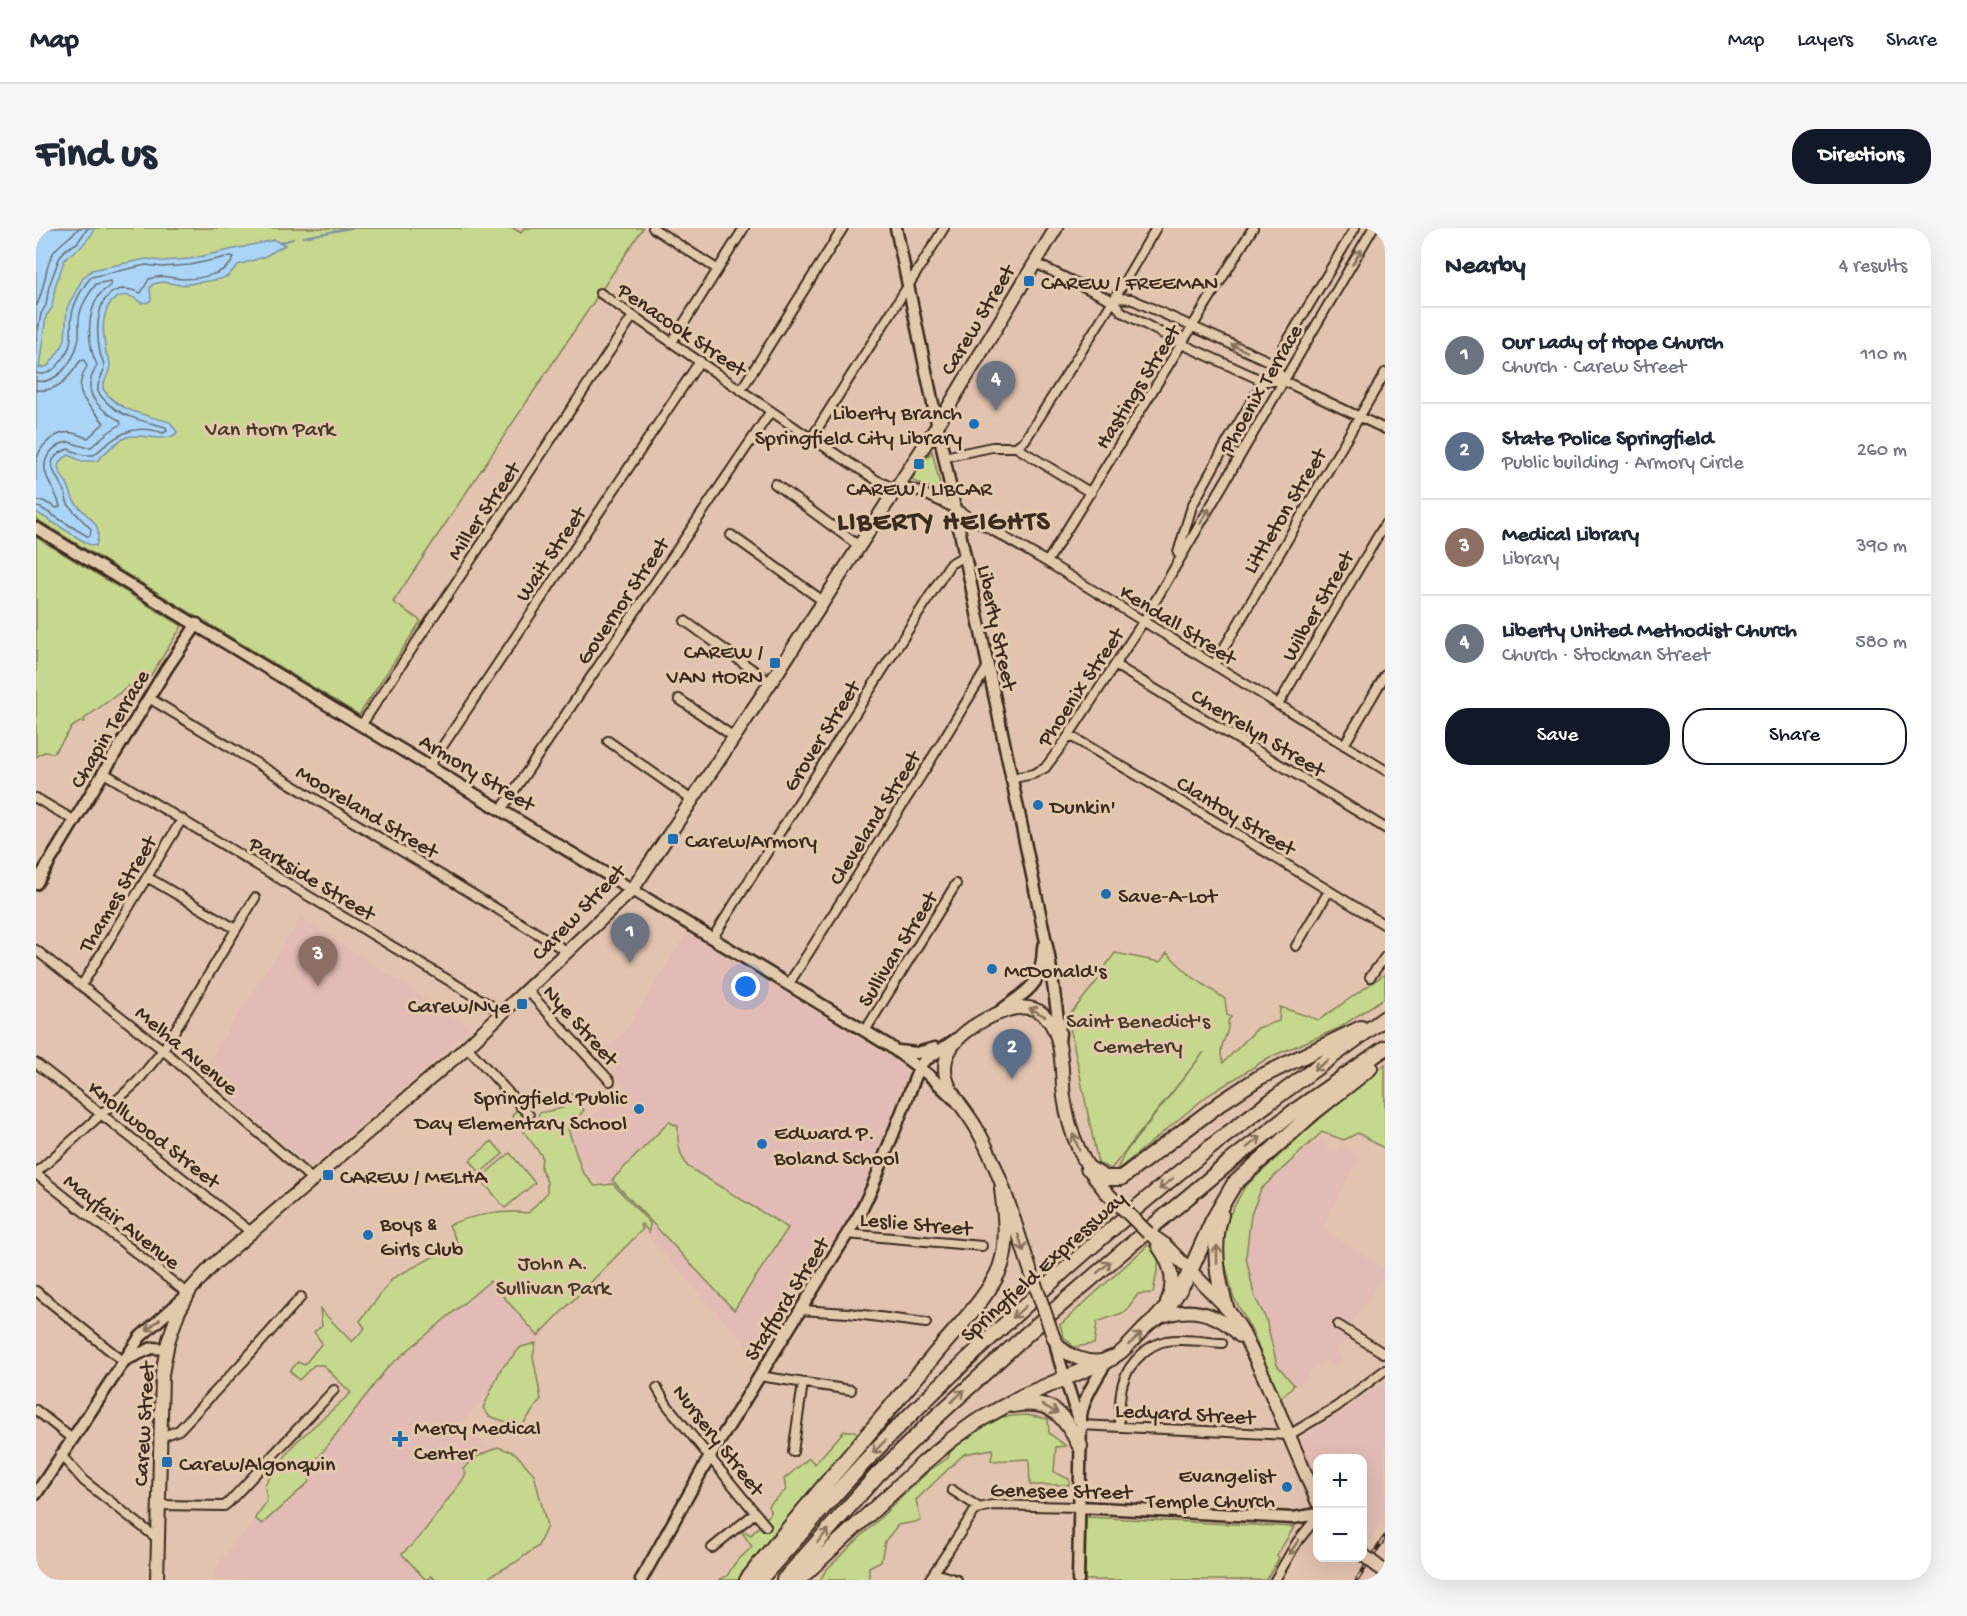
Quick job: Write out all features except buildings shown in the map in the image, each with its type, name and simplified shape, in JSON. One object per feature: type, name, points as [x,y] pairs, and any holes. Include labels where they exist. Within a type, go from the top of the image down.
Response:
[{"type":"highway","points":[[1088,1168],[1105,1178],[1121,1178],[1222,1102],[1260,1077],[1385,1018]]},
{"type":"highway","name":"Springfield Expressway","points":[[759,1580],[901,1423],[1093,1245],[1218,1142],[1385,1018]]},
{"type":"highway","name":"Springfield Expressway","points":[[784,1580],[889,1463],[945,1408],[1029,1332],[1231,1161],[1292,1113],[1385,1048]]},
{"type":"highway","points":[[1159,1316],[1191,1271],[1213,1221],[1234,1184],[1278,1144],[1385,1055]]},
{"type":"highway","points":[[747,1580],[987,1289],[1001,1266],[1005,1247],[1006,1230],[1002,1189]]},
{"type":"highway","points":[[1225,1200],[1219,1220],[1216,1260],[1226,1307]]},
{"type":"highway","points":[[798,1580],[926,1461],[976,1422],[1002,1407],[1110,1359]]},
{"type":"highway","points":[[1002,1407],[1030,1403],[1055,1411],[1068,1422],[1080,1446]]},
{"type":"main road","name":"Liberty Street","points":[[896,228],[1054,985],[1060,1033],[1059,1047]]},
{"type":"main road","name":"Carew Street","points":[[158,1580],[162,1374],[173,1326],[188,1294],[213,1265],[467,1047],[632,890],[771,683],[937,426],[1056,228]]},
{"type":"main road","name":"Armory Street","points":[[36,528],[898,1051],[960,1105]]},
{"type":"main road","name":"Chapin Terrace","points":[[36,884],[196,624]]},
{"type":"main road","name":"Liberty Street","points":[[996,1014],[1034,985],[1042,968],[1042,929]]},
{"type":"main road","points":[[898,1051],[917,1053],[952,1041],[996,1014],[1018,1007],[1040,1011],[1051,1024],[1059,1047],[1069,1122],[1088,1168],[1106,1192],[1226,1307],[1241,1329],[1264,1377],[1313,1493]]},
{"type":"main road","points":[[952,1041],[945,1070],[948,1081],[983,1141],[1002,1189],[1054,1339],[1080,1425]]},
{"type":"main road","name":"Stafford Street","points":[[641,1580],[709,1458],[847,1234],[872,1188],[919,1068],[923,1062],[952,1041]]},
{"type":"main road","points":[[1078,1580],[1080,1425],[1083,1404],[1110,1359],[1159,1316],[1171,1291],[1172,1282],[1169,1262],[1160,1244]]},
{"type":"main road","points":[[36,1494],[60,1454],[140,1337],[188,1294]]},
{"type":"main road","points":[[1159,1316],[1178,1312],[1207,1314],[1234,1329],[1246,1342]]},
{"type":"main road","points":[[1054,1339],[1065,1351],[1078,1359],[1110,1359]]},
{"type":"main road","points":[[123,1361],[152,1348],[167,1349]]},
{"type":"main road","name":"Genesee Street","points":[[1079,1507],[1293,1518],[1313,1516]]},
{"type":"main road","points":[[1367,1558],[1385,1572]]},
{"type":"street","points":[[653,228],[717,269]]},
{"type":"street","points":[[672,342],[744,228]]},
{"type":"street","points":[[741,390],[843,228]]},
{"type":"street","points":[[811,439],[944,228]]},
{"type":"street","points":[[1016,447],[1025,440],[1156,228]]},
{"type":"street","name":"Hastings Street","points":[[1047,562],[1253,228]]},
{"type":"street","name":"Phoenix Terrace","points":[[1174,566],[1192,506],[1273,363],[1355,228]]},
{"type":"street","name":"Phoenix Terrace","points":[[1143,622],[1373,228]]},
{"type":"street","points":[[1035,263],[1113,301],[1122,312],[1182,344],[1263,381],[1284,381],[1385,429]]},
{"type":"street","points":[[1325,279],[1338,287]]},
{"type":"street","points":[[1318,291],[1331,300]]},
{"type":"street","name":"Penacook Street","points":[[600,292],[811,439],[878,482],[916,490],[954,508]]},
{"type":"street","points":[[1113,301],[1119,298],[1131,299],[1273,363],[1284,381]]},
{"type":"street","name":"Miller Street","points":[[362,724],[633,316]]},
{"type":"street","name":"Wait Street","points":[[430,765],[700,361]]},
{"type":"street","name":"Littleton Street","points":[[1214,665],[1385,374]]},
{"type":"street","name":"Governor Street","points":[[501,810],[771,411]]},
{"type":"street","points":[[944,457],[992,447],[1016,447],[1091,493]]},
{"type":"street","points":[[1225,447],[1239,457]]},
{"type":"street","points":[[1217,464],[1230,472]]},
{"type":"street","points":[[775,484],[859,546]]},
{"type":"street","name":"Kendall Street","points":[[954,508],[1047,562],[1385,770]]},
{"type":"street","name":"Wilber Street","points":[[1278,705],[1385,524]]},
{"type":"street","points":[[731,535],[824,601]]},
{"type":"street","name":"Grover Street","points":[[712,939],[950,564],[964,556]]},
{"type":"street","points":[[685,621],[771,683]]},
{"type":"street","name":"Phoenix Street","points":[[1011,779],[1033,774],[1045,768],[1143,622]]},
{"type":"street","name":"Cherrelyn Street","points":[[1115,665],[1385,828]]},
{"type":"street","name":"Cleveland Street","points":[[788,985],[929,764],[987,668]]},
{"type":"street","points":[[1344,745],[1385,675]]},
{"type":"street","name":"Mooreland Street","points":[[149,698],[568,952]]},
{"type":"street","points":[[679,699],[734,737]]},
{"type":"street","name":"Clantoy Street","points":[[1069,735],[1385,925]]},
{"type":"street","points":[[608,741],[693,800]]},
{"type":"street","name":"Parkside Street","points":[[104,773],[503,1013]]},
{"type":"street","points":[[36,798],[75,821]]},
{"type":"street","name":"Thames Street","points":[[82,985],[182,819]]},
{"type":"street","points":[[147,878],[236,929]]},
{"type":"street","name":"Sullivan Street","points":[[865,1031],[956,885]]},
{"type":"street","points":[[1296,946],[1329,891]]},
{"type":"street","points":[[36,1173],[137,1082],[163,1050],[255,898]]},
{"type":"street","name":"Melha Avenue","points":[[36,950],[163,1050],[313,1180]]},
{"type":"street","points":[[1370,976],[1385,957]]},
{"type":"street","name":"Nye Street","points":[[527,990],[610,1081]]},
{"type":"street","points":[[467,1047],[528,1115]]},
{"type":"street","name":"Knollwood Street","points":[[36,1063],[251,1232]]},
{"type":"street","name":"Mayfair Avenue","points":[[36,1173],[188,1294]]},
{"type":"street","name":"Leslie Street","points":[[847,1234],[982,1246]]},
{"type":"street","points":[[36,1291],[123,1361]]},
{"type":"street","points":[[161,1437],[179,1430],[242,1364],[301,1297]]},
{"type":"street","points":[[800,1310],[848,1313],[926,1323]]},
{"type":"street","points":[[1338,1325],[1385,1354]]},
{"type":"street","points":[[1119,1426],[1124,1378],[1134,1362],[1144,1352],[1155,1344],[1165,1341],[1222,1343]]},
{"type":"street","points":[[1289,1435],[1336,1407],[1385,1370]]},
{"type":"street","points":[[759,1376],[852,1390]]},
{"type":"street","points":[[793,1452],[803,1383]]},
{"type":"street","name":"Nursery Street","points":[[657,1388],[667,1405],[766,1526]]},
{"type":"street","points":[[159,1505],[224,1506],[334,1390]]},
{"type":"street","points":[[36,1410],[71,1438]]},
{"type":"street","name":"Ledyard Street","points":[[1080,1425],[1289,1435]]},
{"type":"street","points":[[60,1454],[84,1482],[158,1539]]},
{"type":"street","name":"Genesee Street","points":[[952,1490],[980,1508],[992,1505],[1079,1507]]},
{"type":"street","points":[[957,1580],[931,1576],[974,1512],[980,1508]]},
{"type":"street","name":"Nursery Street","points":[[712,1548],[755,1513]]},
{"type":"street","points":[[1275,1580],[1297,1542],[1313,1520]]},
{"type":"shaded area","points":[[301,918],[470,1028],[311,1166],[201,1072]]},
{"type":"shaded area","name":"Edward P. Boland School","points":[[687,933],[901,1064],[907,1073],[861,1195],[759,1359],[540,1116],[565,1094],[589,1119],[624,1084],[599,1056],[624,1033]]},
{"type":"shaded area","points":[[1317,1141],[1324,1144],[1333,1154],[1341,1145],[1360,1160],[1353,1168],[1322,1227],[1385,1269],[1385,1272],[1350,1326],[1346,1342],[1336,1349],[1342,1359],[1332,1365],[1323,1360],[1310,1371],[1304,1382],[1294,1385],[1277,1365],[1266,1319],[1254,1295],[1246,1257],[1251,1215],[1261,1189]]},
{"type":"shaded area","name":"Mercy Medical Center","points":[[505,1270],[551,1325],[460,1424],[493,1454],[445,1580],[213,1580],[216,1566],[375,1380]]},
{"type":"shaded area","points":[[1385,1382],[1385,1515],[1367,1543],[1367,1454],[1313,1454],[1313,1470],[1301,1440]]},
{"type":"green space","name":"Van Horn Park","points":[[36,228],[513,228],[521,233],[524,228],[643,228],[393,602],[421,621],[359,715],[36,519]]},
{"type":"green space","points":[[932,451],[942,493],[911,480]]},
{"type":"green space","points":[[36,537],[182,626],[142,689],[129,686],[84,719],[85,722],[72,727],[54,753],[44,752],[36,757]]},
{"type":"green space","name":"Saint Benedict's Cemetery","points":[[1115,953],[1160,962],[1167,953],[1191,976],[1225,999],[1227,1015],[1231,1017],[1221,1051],[1223,1063],[1258,1028],[1279,1021],[1280,1007],[1319,1020],[1385,974],[1385,997],[1339,1028],[1268,1058],[1207,1096],[1116,1171],[1125,1153],[1204,1052],[1111,1169],[1098,1163],[1068,1017],[1102,975],[1100,974]]},
{"type":"green space","points":[[1385,1064],[1385,1149],[1358,1133],[1344,1140],[1322,1132],[1261,1189],[1251,1215],[1246,1257],[1254,1295],[1266,1319],[1277,1365],[1294,1385],[1279,1400],[1253,1333],[1233,1296],[1223,1254],[1225,1224],[1244,1188],[1309,1128]]},
{"type":"green space","name":"John A. Sullivan Park","points":[[570,1092],[584,1110],[568,1129],[582,1171],[595,1186],[613,1184],[650,1223],[649,1232],[642,1224],[640,1225],[643,1229],[538,1336],[490,1281],[387,1368],[314,1463],[309,1482],[262,1524],[255,1518],[267,1501],[265,1484],[295,1443],[351,1393],[323,1365],[314,1365],[299,1380],[290,1371],[298,1362],[304,1365],[322,1343],[314,1332],[322,1326],[320,1309],[352,1342],[365,1328],[360,1321],[393,1278],[458,1244],[449,1225],[488,1214],[528,1213],[547,1193],[547,1182],[541,1168],[542,1156],[512,1116],[516,1110],[533,1123],[538,1122],[539,1113],[563,1108],[558,1095]]},
{"type":"green space","points":[[669,1122],[678,1126],[679,1148],[688,1167],[788,1228],[734,1310],[612,1180]]},
{"type":"green space","points":[[492,1141],[503,1154],[480,1173],[470,1160]]},
{"type":"green space","points":[[510,1153],[535,1183],[505,1208],[480,1178]]},
{"type":"green space","points":[[1148,1245],[1160,1255],[1153,1293],[1138,1294],[1125,1312],[1097,1322],[1094,1344],[1074,1347],[1064,1337],[1060,1325]]},
{"type":"green space","points":[[536,1343],[533,1356],[541,1399],[521,1427],[489,1416],[483,1408],[501,1369],[521,1347]]},
{"type":"green space","points":[[1026,1415],[1048,1419],[1049,1433],[1066,1446],[1056,1447],[1054,1472],[1069,1479],[1069,1485],[1030,1485],[1029,1459],[991,1461],[993,1449],[964,1454],[916,1500],[921,1521],[898,1525],[885,1541],[881,1561],[869,1567],[869,1580],[820,1580],[826,1570],[930,1470],[948,1458],[953,1444],[1001,1417]]},
{"type":"green space","points":[[844,1431],[854,1431],[860,1435],[739,1580],[718,1580],[727,1576],[735,1563],[752,1547],[740,1529],[751,1535],[771,1513],[768,1506],[786,1490],[784,1479],[809,1458],[815,1464]]},
{"type":"green space","points":[[498,1447],[515,1453],[534,1474],[547,1526],[538,1546],[487,1580],[436,1580],[431,1576],[426,1580],[402,1554],[419,1538],[461,1482],[466,1474],[463,1469],[478,1456]]},
{"type":"green space","points":[[1086,1517],[1294,1527],[1277,1555],[1279,1558],[1266,1580],[1085,1580]]},
{"type":"water","points":[[36,228],[94,228],[81,247],[64,261],[55,287],[52,308],[46,316],[39,368],[48,366],[62,347],[65,339],[67,308],[83,278],[92,270],[146,259],[162,261],[190,259],[274,240],[285,245],[264,257],[238,265],[228,276],[220,279],[182,285],[163,282],[153,284],[150,288],[151,300],[149,302],[141,303],[135,298],[123,296],[117,298],[109,306],[103,328],[110,367],[103,389],[109,397],[125,408],[170,422],[177,432],[168,438],[127,437],[115,444],[97,461],[81,461],[69,455],[60,462],[58,469],[74,500],[97,527],[96,546],[88,544],[36,512]]},
{"type":"waterway","points":[[304,237],[351,228]]},
{"type":"waterway","points":[[279,243],[293,239]]},
{"type":"railway","points":[[1357,1580],[1385,1537]]},
{"type":"place","name":"CAREW / FREEMAN","points":[[1029,281]]},
{"type":"place","name":"Liberty United Methodist Church","points":[[996,411]]},
{"type":"place","name":"Liberty Branch Springfield City Library","points":[[974,424]]},
{"type":"place","name":"CAREW / LIBCAR","points":[[919,464]]},
{"type":"place","name":"CAREW / VAN HORN","points":[[775,663]]},
{"type":"place","name":"Dunkin'","points":[[1038,805]]},
{"type":"place","name":"Carew/Armory","points":[[673,839]]},
{"type":"place","name":"Save-A-Lot","points":[[1106,894]]},
{"type":"place","name":"Our Lady of Hope Church","points":[[630,963]]},
{"type":"place","name":"McDonald's","points":[[992,969]]},
{"type":"place","name":"Medical Library","points":[[318,986]]},
{"type":"place","name":"Carew/Nye","points":[[522,1004]]},
{"type":"place","name":"State Police Springfield","points":[[1012,1079]]},
{"type":"place","name":"Springfield Public Day Elementary School","points":[[639,1109]]},
{"type":"place","name":"Edward P. Boland School","points":[[762,1144]]},
{"type":"place","name":"CAREW / MELHA","points":[[328,1175]]},
{"type":"place","name":"Boys & Girls Club","points":[[368,1235]]},
{"type":"place","name":"Mercy Medical Center","points":[[400,1439]]},
{"type":"place","name":"Carew/Algonquin","points":[[167,1462]]},
{"type":"place","name":"Evangelist Temple Church","points":[[1287,1487]]},
{"type":"district","name":"LIBERTY HEIGHTS","points":[[944,519]]}]
